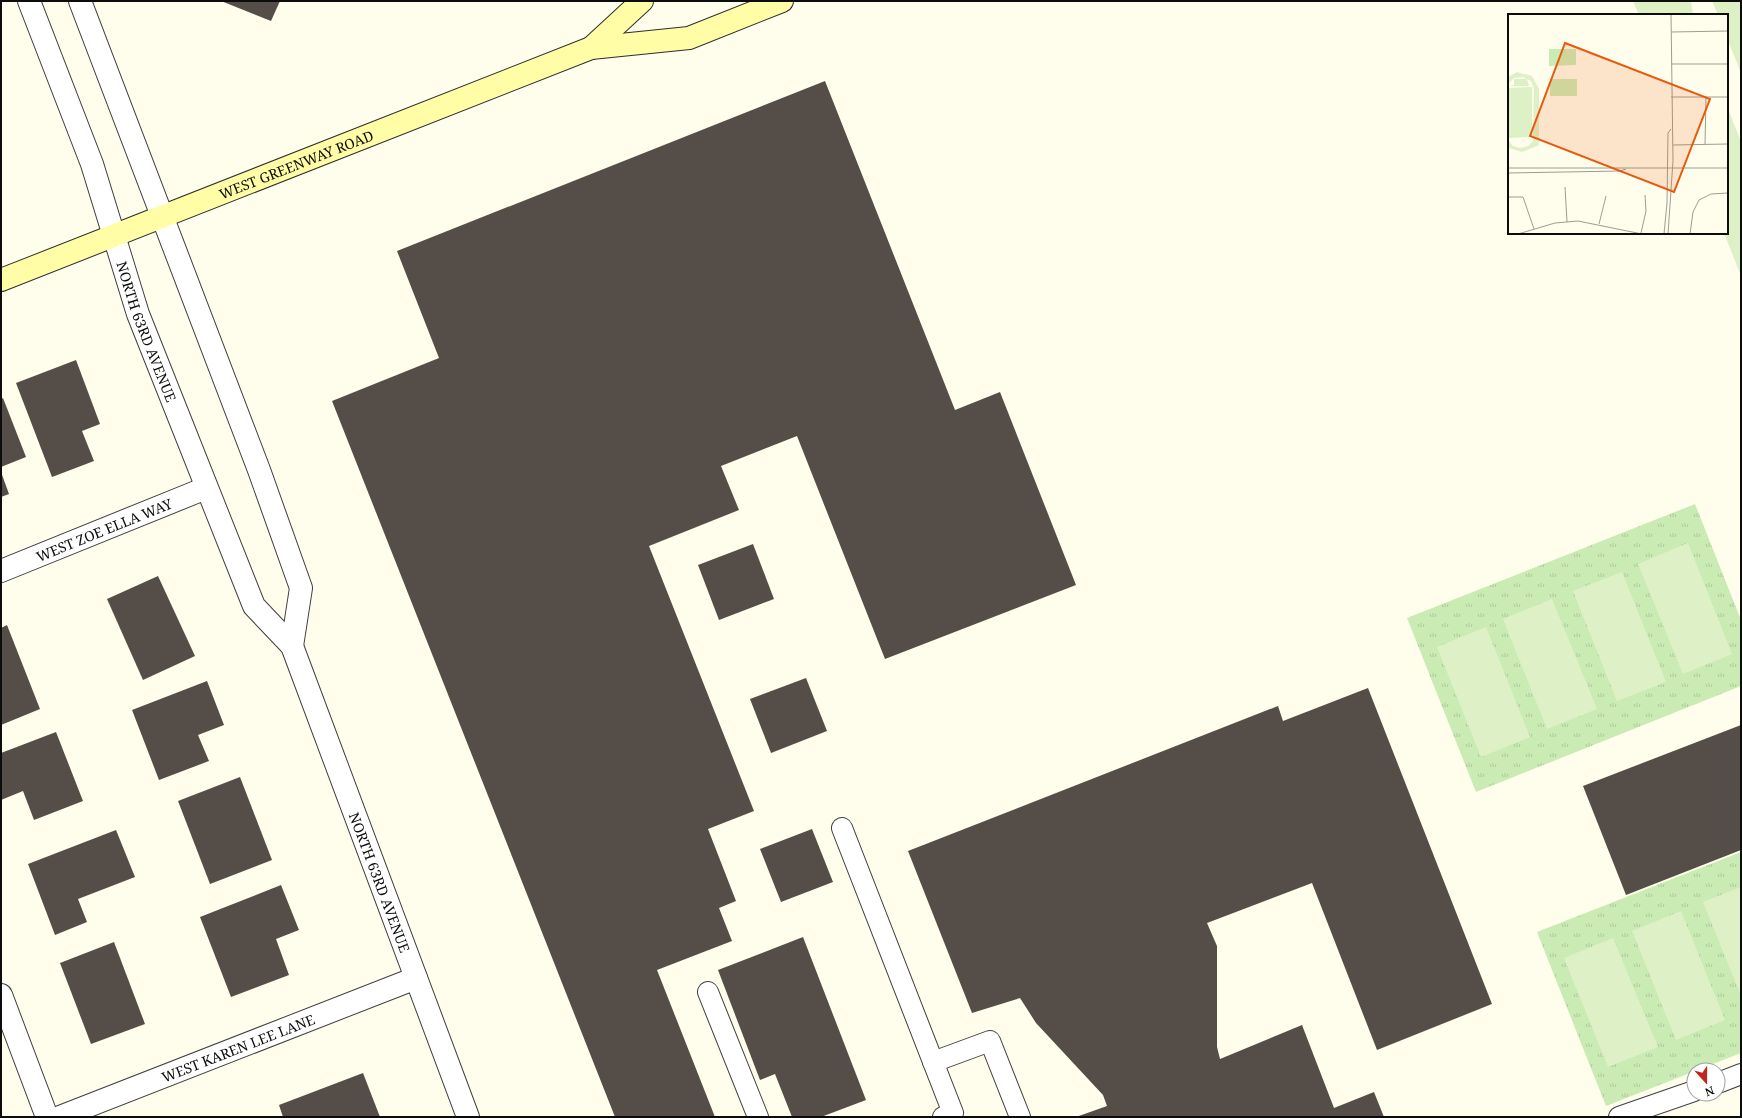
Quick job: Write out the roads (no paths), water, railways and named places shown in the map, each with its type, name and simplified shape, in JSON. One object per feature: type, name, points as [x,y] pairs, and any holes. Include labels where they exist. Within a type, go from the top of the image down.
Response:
[{"type":"main road","name":"WEST GREENWAY ROAD","points":[[592,48],[642,1]]},
{"type":"main road","name":"WEST GREENWAY ROAD","points":[[1,280],[592,48],[689,38],[782,1]]},
{"type":"street","name":"NORTH 63RD AVENUE","points":[[29,1],[92,164],[138,314],[206,488],[254,606],[292,646],[468,1117]]},
{"type":"street","name":"NORTH 63RD AVENUE","points":[[80,1],[259,470],[301,588],[292,646]]},
{"type":"street","name":"WEST ZOE ELLA WAY","points":[[1,571],[206,488]]},
{"type":"street","name":"WEST KAREN LEE LANE","points":[[60,1117],[416,978]]},
{"type":"street","points":[[1,995],[47,1117]]},
{"type":"lane","points":[[842,828],[953,1113],[943,1117]]},
{"type":"lane","points":[[708,992],[758,1117]]},
{"type":"lane","points":[[933,1062],[990,1041],[1020,1117]]},
{"type":"lane","points":[[1726,1080],[1741,1074]]},
{"type":"lane","points":[[1619,1117],[1686,1094]]}]
